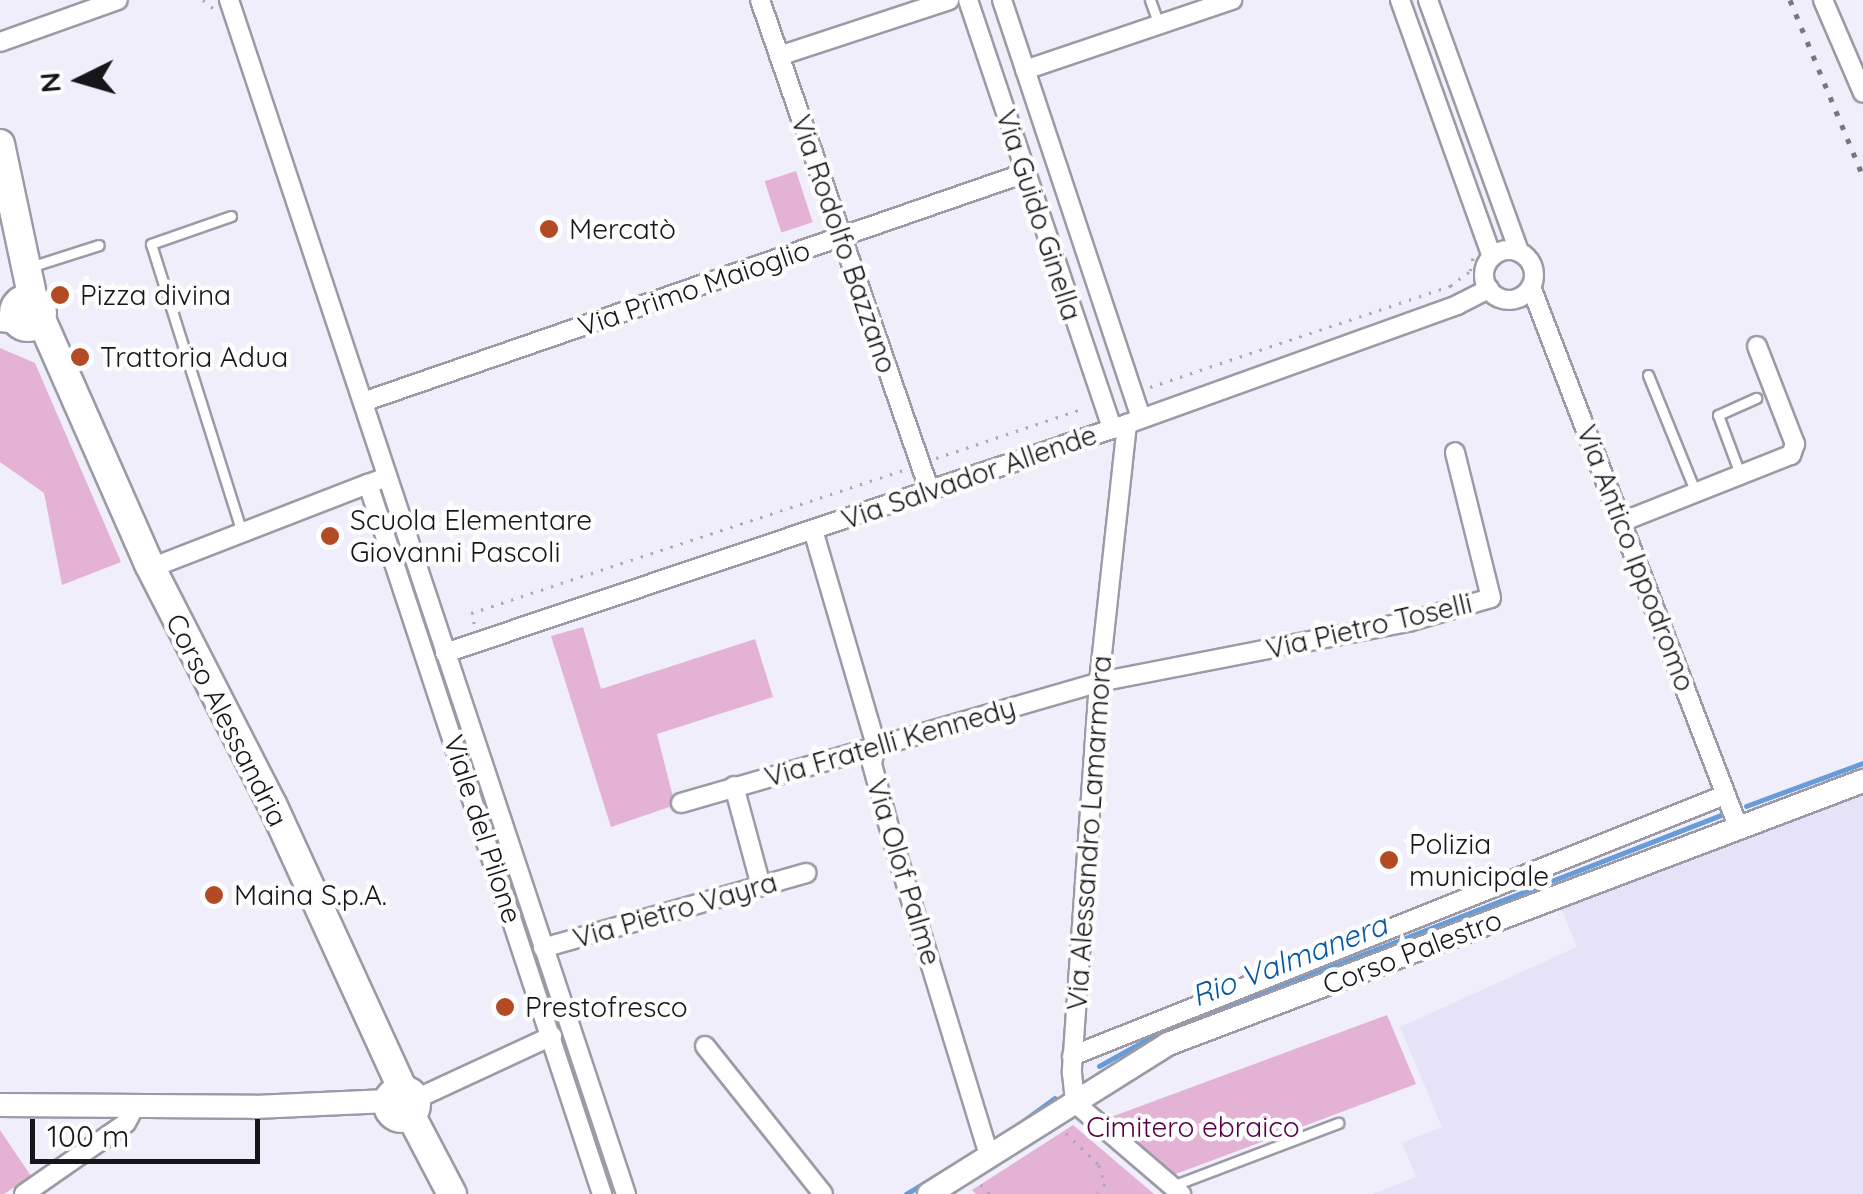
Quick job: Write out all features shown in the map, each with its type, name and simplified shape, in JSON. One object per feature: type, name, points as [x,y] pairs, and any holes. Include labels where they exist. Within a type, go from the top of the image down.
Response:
[{"type":"main road","points":[[0,144],[21,306]]},
{"type":"main road","name":"Corso Alessandria","points":[[21,306],[53,348],[151,568],[272,804],[405,1101],[452,1194]]},
{"type":"street","points":[[0,42],[118,0]]},
{"type":"street","name":"Viale del Pilone","points":[[229,0],[626,1194]]},
{"type":"street","name":"Via Rodolfo Bazzano","points":[[760,0],[929,489]]},
{"type":"street","points":[[779,56],[950,0]]},
{"type":"street","name":"Via Guido Ginella","points":[[968,0],[1025,173],[1127,424]]},
{"type":"street","name":"Via Guido Ginella","points":[[1002,0],[1127,424]]},
{"type":"street","name":"Via Guido Ginella","points":[[1025,70],[1232,0]]},
{"type":"street","points":[[1400,0],[1492,257]]},
{"type":"street","points":[[1428,0],[1519,252],[1534,271],[1531,288],[1521,297],[1506,300],[1488,289],[1484,276],[1492,257],[1505,250],[1519,252]]},
{"type":"street","points":[[1823,0],[1863,93]]},
{"type":"street","name":"Via Primo Maioglio","points":[[363,402],[1025,173]]},
{"type":"street","name":"Via Antico Ippodromo","points":[[1531,288],[1624,521],[1732,812]]},
{"type":"street","name":"Via Salvador Allende","points":[[446,653],[1127,424],[1457,305],[1488,289]]},
{"type":"street","points":[[1624,521],[1786,459],[1795,444],[1757,346]]},
{"type":"street","name":"Via Alessandro Lamarmora","points":[[1075,1103],[1072,1056],[1099,682],[1127,424]]},
{"type":"street","name":"Via Pietro Toselli","points":[[1099,682],[1408,622],[1491,598],[1454,452]]},
{"type":"street","points":[[151,568],[387,476]]},
{"type":"street","name":"Viale del Pilone","points":[[368,484],[602,1194]]},
{"type":"street","name":"Via Olof Palme","points":[[812,530],[876,746],[872,764],[892,838],[990,1156]]},
{"type":"street","name":"Via Fratelli Kennedy","points":[[681,803],[1099,682]]},
{"type":"street","name":"Corso Palestro","points":[[929,1194],[1168,1044],[1732,812],[1863,781]]},
{"type":"street","points":[[734,786],[761,886]]},
{"type":"street","points":[[1072,1056],[1732,812]]},
{"type":"street","name":"Via Pietro Vayra","points":[[543,948],[808,873]]},
{"type":"street","points":[[0,1105],[343,1106],[405,1101],[552,1036]]},
{"type":"street","points":[[705,1046],[823,1194]]},
{"type":"street","points":[[1075,1103],[1177,1190]]},
{"type":"street","points":[[24,1194],[48,1188],[126,1123],[134,1108]]},
{"type":"lane","points":[[1150,0],[1159,24]]},
{"type":"lane","points":[[231,216],[151,244],[242,532]]},
{"type":"lane","points":[[21,306],[98,245]]},
{"type":"lane","points":[[1648,375],[1696,494]]},
{"type":"lane","points":[[1741,476],[1718,415],[1756,398]]},
{"type":"lane","points":[[1177,1190],[1338,1123]]},
{"type":"path","points":[[480,642],[471,613],[909,468]]},
{"type":"path","points":[[1051,1118],[1099,1165],[1105,1184],[1098,1194]]},
{"type":"shaded area","points":[[1863,791],[1863,1194],[1373,1194],[1416,1177],[1402,1143],[1442,1127],[1400,1027],[1577,947],[1560,905]]},
{"type":"green space","points":[[796,171],[813,222],[781,233],[765,181]]},
{"type":"green space","points":[[0,348],[35,363],[121,562],[62,585],[44,493],[0,462]]},
{"type":"green space","points":[[583,627],[601,689],[755,639],[773,697],[657,734],[675,805],[611,827],[551,636]]},
{"type":"green space","name":"Cimitero ebraico","points":[[1387,1015],[1416,1084],[1173,1175],[1111,1117]]},
{"type":"green space","points":[[1073,1125],[1154,1194],[976,1194],[972,1190]]},
{"type":"green space","points":[[0,1130],[31,1176],[4,1194],[0,1194]]},
{"type":"waterway","name":"Rio Valmanera","points":[[1746,806],[1863,763]]},
{"type":"waterway","name":"Rio Valmanera","points":[[1099,1066],[1153,1036],[1721,815]]},
{"type":"waterway","name":"Rio Valmanera","points":[[1023,1121],[1055,1098]]},
{"type":"waterway","name":"Rio Valmanera","points":[[906,1194],[972,1154]]},
{"type":"railway","points":[[1790,0],[1863,176]]},
{"type":"place","name":"Mercatò","points":[[549,229]]},
{"type":"place","name":"Pizza divina","points":[[60,295]]},
{"type":"place","name":"Trattoria Adua","points":[[80,357]]},
{"type":"place","name":"Scuola Elementare Giovanni Pascoli","points":[[330,536]]},
{"type":"place","name":"Polizia municipale","points":[[1389,860]]},
{"type":"place","name":"Maina S.p.A.","points":[[214,895]]},
{"type":"place","name":"Prestofresco","points":[[505,1007]]}]
